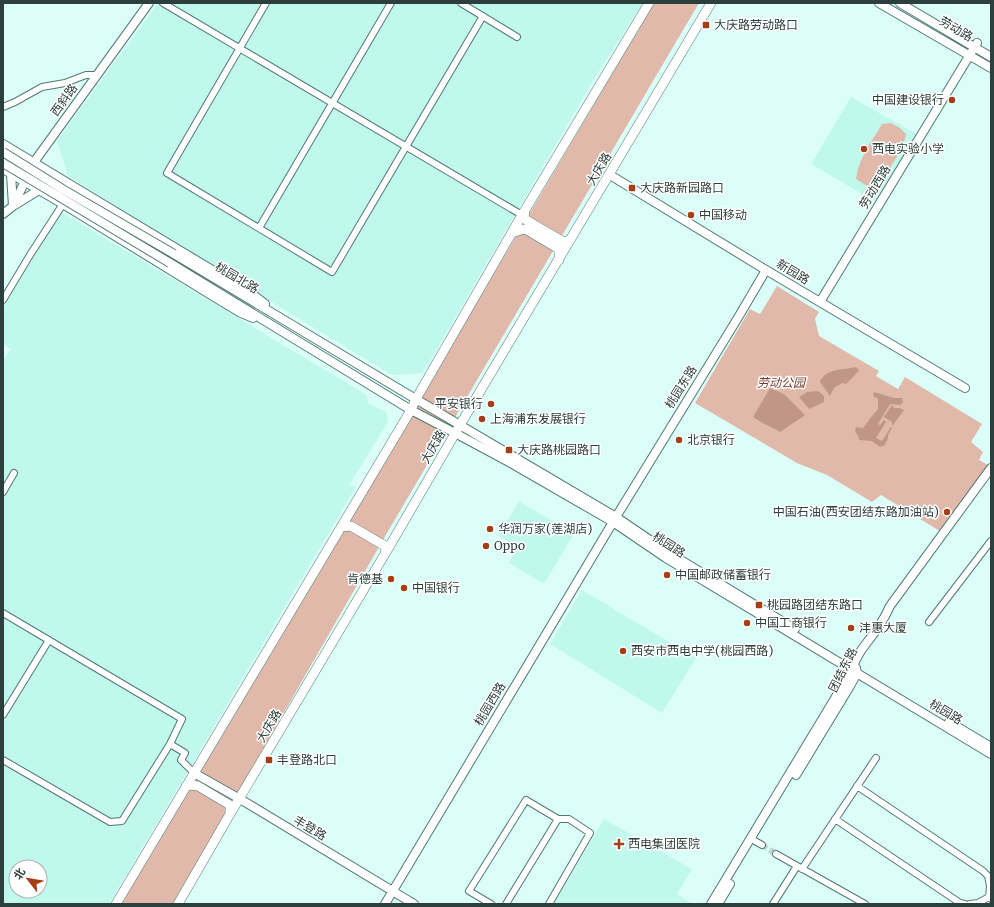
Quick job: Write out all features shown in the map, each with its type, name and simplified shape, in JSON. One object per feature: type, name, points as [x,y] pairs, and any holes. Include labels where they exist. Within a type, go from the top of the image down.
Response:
[{"type":"main road","points":[[116,904],[411,410],[512,233],[649,3]]},
{"type":"main road","name":"大庆路","points":[[178,904],[711,3]]},
{"type":"main road","points":[[524,213],[526,220],[562,241],[565,242],[571,239]]},
{"type":"main road","points":[[512,233],[523,229],[533,234],[557,248],[559,250],[559,260]]},
{"type":"main road","points":[[347,516],[348,521],[352,524],[386,544],[392,543]]},
{"type":"main road","points":[[341,527],[351,526],[385,546],[386,552]]},
{"type":"main road","points":[[193,774],[193,778],[197,783],[224,799],[231,802],[239,800]]},
{"type":"main road","points":[[186,786],[191,784],[198,786],[230,805],[230,814]]},
{"type":"street","name":"西斜路","points":[[3,214],[13,206],[34,163],[149,3]]},
{"type":"street","points":[[163,3],[406,146],[524,213]]},
{"type":"street","points":[[266,3],[167,173],[332,272],[483,16]]},
{"type":"street","points":[[260,228],[391,3]]},
{"type":"street","points":[[461,3],[517,37]]},
{"type":"street","points":[[879,3],[973,49],[991,52]]},
{"type":"street","name":"劳动路","points":[[889,3],[973,49],[991,56]]},
{"type":"street","name":"劳动路","points":[[900,3],[973,49],[991,63]]},
{"type":"street","points":[[908,3],[973,49],[991,68]]},
{"type":"street","name":"劳动西路","points":[[820,302],[973,49]]},
{"type":"street","points":[[3,107],[42,87],[64,83],[86,75],[97,75]]},
{"type":"street","points":[[3,144],[252,294],[290,324]]},
{"type":"street","name":"桃园北路","points":[[3,152],[64,190],[416,399],[458,429]]},
{"type":"street","name":"桃园北路","points":[[3,163],[411,410],[458,429]]},
{"type":"street","points":[[3,169],[234,309],[278,329]]},
{"type":"street","points":[[11,174],[13,206],[38,190]]},
{"type":"street","name":"新园路","points":[[610,175],[766,270],[965,388]]},
{"type":"street","points":[[3,300],[63,204]]},
{"type":"street","name":"桃园东路","points":[[614,520],[766,270]]},
{"type":"street","name":"桃园路","points":[[458,429],[669,553],[991,754]]},
{"type":"street","points":[[711,904],[855,668],[860,653],[880,625],[890,606],[991,468]]},
{"type":"street","points":[[3,492],[14,473]]},
{"type":"street","name":"团结东路","points":[[718,904],[758,843],[863,655],[884,626],[898,603],[991,476]]},
{"type":"street","name":"桃园西路","points":[[385,904],[614,520]]},
{"type":"street","points":[[929,622],[991,541]]},
{"type":"street","points":[[3,614],[182,719],[170,744],[122,821],[110,822],[3,760]]},
{"type":"street","points":[[3,716],[49,640]]},
{"type":"street","name":"桃园路","points":[[855,668],[991,747]]},
{"type":"street","points":[[170,744],[185,753],[181,760],[193,774]]},
{"type":"street","points":[[773,904],[835,819],[876,758]]},
{"type":"street","points":[[857,786],[988,876],[990,898],[978,903],[970,904]]},
{"type":"street","name":"丰登路","points":[[239,800],[414,904]]},
{"type":"street","points":[[491,904],[469,891],[526,800],[558,819],[569,819],[590,832],[549,904]]},
{"type":"street","points":[[506,904],[558,819]]},
{"type":"street","points":[[835,819],[960,903],[965,904]]},
{"type":"street","points":[[776,854],[865,904]]},
{"type":"shaded area","points":[[158,3],[643,3],[594,79],[423,373],[392,375],[225,274],[68,176],[57,141]]},
{"type":"shaded area","name":"西电实验小学","points":[[851,97],[917,134],[876,202],[811,164]]},
{"type":"shaded area","points":[[61,212],[367,395],[368,403],[386,412],[388,422],[350,484],[356,487],[109,904],[6,904],[3,902],[3,360],[11,349],[3,344],[3,308]]},
{"type":"shaded area","points":[[856,367],[859,370],[855,375],[846,384],[842,383],[834,388],[830,396],[820,382],[822,377],[830,372]]},
{"type":"shaded area","points":[[770,388],[784,394],[805,415],[780,432],[753,417]]},
{"type":"shaded area","points":[[818,391],[824,396],[824,402],[809,409],[799,397],[807,392]]},
{"type":"shaded area","points":[[874,392],[894,398],[902,398],[903,402],[901,405],[890,404],[878,424],[880,425],[884,420],[886,422],[876,438],[882,441],[891,427],[892,428],[885,445],[880,447],[872,441],[859,440],[858,435],[855,432],[856,427],[863,428],[878,409],[878,399],[873,396]]},
{"type":"shaded area","points":[[892,405],[894,408],[904,410],[893,425],[892,422],[884,417]]},
{"type":"shaded area","points":[[519,501],[574,534],[544,584],[509,563],[517,548],[499,536]]},
{"type":"shaded area","name":"西安市西电中学(桃园西路)","points":[[582,590],[696,658],[662,713],[550,644]]},
{"type":"shaded area","name":"西电集团医院","points":[[604,819],[692,869],[677,894],[692,904],[554,904]]},
{"type":"green space","points":[[654,3],[699,3],[387,533],[174,904],[121,904]]},
{"type":"green space","points":[[891,123],[900,128],[906,134],[903,147],[881,182],[872,189],[856,179],[857,172],[866,150],[882,124]]},
{"type":"green space","name":"劳动公园","points":[[777,286],[819,312],[815,319],[819,336],[879,371],[876,376],[898,389],[905,377],[982,424],[971,442],[983,452],[979,460],[988,465],[943,533],[881,495],[872,502],[827,475],[797,463],[695,403],[750,309],[760,314]]},
{"type":"tunnel","points":[[762,845],[776,854]]},
{"type":"place","name":"大庆路劳动路口","points":[[706,25]]},
{"type":"place","name":"中国建设银行","points":[[952,100]]},
{"type":"place","name":"西电实验小学","points":[[864,149]]},
{"type":"place","name":"大庆路新园路口","points":[[632,188]]},
{"type":"place","name":"中国移动","points":[[691,215]]},
{"type":"place","name":"平安银行","points":[[491,404]]},
{"type":"place","name":"上海浦东发展银行","points":[[482,419]]},
{"type":"place","name":"北京银行","points":[[679,440]]},
{"type":"place","name":"大庆路桃园路口","points":[[509,450]]},
{"type":"place","name":"中国石油(西安团结东路加油站)","points":[[947,512]]},
{"type":"place","name":"华润万家(莲湖店)","points":[[490,529]]},
{"type":"place","name":"Oppo","points":[[486,546]]},
{"type":"place","name":"中国邮政储蓄银行","points":[[667,575]]},
{"type":"place","name":"肯德基","points":[[391,579]]},
{"type":"place","name":"中国银行","points":[[404,588]]},
{"type":"place","name":"桃园路团结东路口","points":[[759,605]]},
{"type":"place","name":"中国工商银行","points":[[747,623]]},
{"type":"place","name":"沣惠大厦","points":[[851,628]]},
{"type":"place","name":"西安市西电中学(桃园西路)","points":[[623,651]]},
{"type":"place","name":"丰登路北口","points":[[269,760]]},
{"type":"place","name":"西电集团医院","points":[[619,844]]}]
